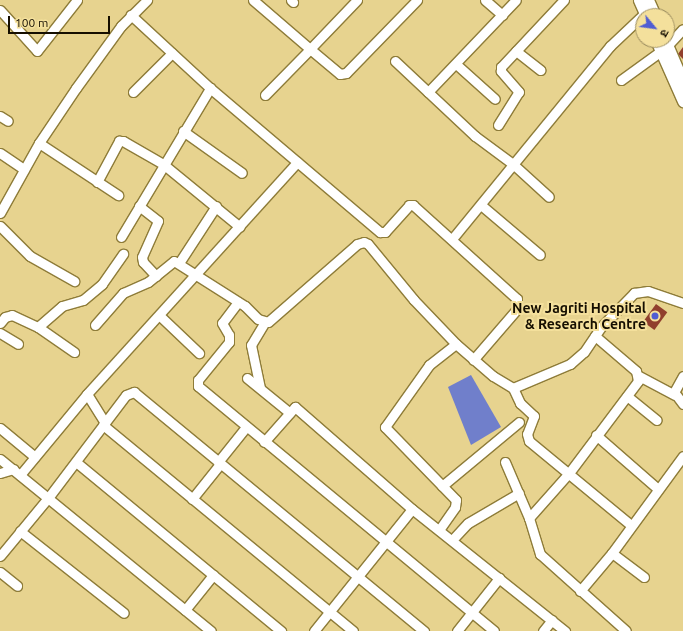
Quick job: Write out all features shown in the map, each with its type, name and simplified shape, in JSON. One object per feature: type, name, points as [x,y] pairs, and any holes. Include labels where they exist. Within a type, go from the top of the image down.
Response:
[{"type":"main road","points":[[665,48],[683,82]]},
{"type":"main road","points":[[665,48],[683,101]]},
{"type":"street","points":[[0,10],[37,51],[78,0]]},
{"type":"street","points":[[253,0],[340,74],[346,73],[411,2]]},
{"type":"street","points":[[264,95],[357,0]]},
{"type":"street","points":[[485,0],[502,15]]},
{"type":"street","points":[[428,92],[516,0]]},
{"type":"street","points":[[498,125],[519,92],[501,68],[564,0]]},
{"type":"street","points":[[0,213],[39,143],[131,16],[145,1]]},
{"type":"street","points":[[131,16],[210,88],[382,233],[411,205],[452,239],[519,302],[517,309],[473,360]]},
{"type":"street","points":[[452,239],[610,46],[635,26]]},
{"type":"street","points":[[675,36],[683,29]]},
{"type":"street","points":[[621,80],[661,48]]},
{"type":"street","points":[[516,51],[540,70]]},
{"type":"street","points":[[133,92],[172,53]]},
{"type":"street","points":[[395,61],[475,136],[514,165],[549,197]]},
{"type":"street","points":[[456,64],[495,99]]},
{"type":"street","points":[[121,237],[163,164],[210,88]]},
{"type":"street","points":[[183,131],[242,173]]},
{"type":"street","points":[[97,182],[121,140],[163,164],[240,227]]},
{"type":"street","points":[[39,143],[118,195]]},
{"type":"street","points":[[0,153],[24,169]]},
{"type":"street","points":[[0,473],[17,472],[35,457],[88,394],[160,316],[297,162]]},
{"type":"street","points":[[481,205],[540,255]]},
{"type":"street","points":[[139,206],[158,221],[142,257],[143,262],[156,276]]},
{"type":"street","points":[[179,263],[216,206]]},
{"type":"street","points":[[0,226],[30,256],[74,280]]},
{"type":"street","points":[[260,388],[252,345],[264,322],[357,244],[364,242],[368,244],[414,300],[456,344],[473,360],[507,386],[513,388],[570,364],[584,352],[600,328],[637,291],[648,291],[683,303]]},
{"type":"street","points":[[38,328],[62,306],[83,300],[102,284],[123,254]]},
{"type":"street","points":[[95,325],[123,293],[156,276],[172,262],[179,263],[196,276],[238,302],[264,322]]},
{"type":"street","points":[[238,302],[222,323],[229,335],[229,342],[197,383],[246,427],[494,631]]},
{"type":"street","points":[[0,323],[5,316],[12,316],[38,328],[74,352]]},
{"type":"street","points":[[160,316],[199,354]]},
{"type":"street","points":[[0,333],[18,344]]},
{"type":"street","points":[[595,336],[636,371],[639,376],[674,395],[683,404]]},
{"type":"street","points":[[439,530],[456,504],[456,500],[385,427],[429,365],[456,344]]},
{"type":"street","points":[[529,518],[569,473],[596,435],[638,381],[639,376]]},
{"type":"street","points":[[674,395],[675,388],[683,376]]},
{"type":"street","points":[[247,378],[290,413]]},
{"type":"street","points":[[513,388],[520,402],[534,416],[527,434],[529,441],[631,525]]},
{"type":"street","points":[[0,556],[48,498],[126,395],[134,392],[424,631]]},
{"type":"street","points":[[88,394],[104,424],[192,499],[353,631]]},
{"type":"street","points":[[627,396],[657,420]]},
{"type":"street","points":[[264,442],[295,407],[412,509],[565,631]]},
{"type":"street","points":[[442,486],[519,422]]},
{"type":"street","points":[[192,499],[246,427]]},
{"type":"street","points":[[0,428],[35,457]]},
{"type":"street","points":[[596,435],[658,489]]},
{"type":"street","points":[[580,591],[612,553],[631,525],[683,456]]},
{"type":"street","points":[[0,459],[211,631]]},
{"type":"street","points":[[76,462],[281,631]]},
{"type":"street","points":[[505,462],[529,518],[540,554],[626,631]]},
{"type":"street","points":[[452,540],[468,523],[519,493]]},
{"type":"street","points":[[314,631],[412,509]]},
{"type":"street","points":[[20,531],[124,613]]},
{"type":"street","points":[[612,553],[644,577]]},
{"type":"street","points":[[0,572],[17,586]]},
{"type":"street","points":[[185,610],[213,575]]},
{"type":"street","points":[[457,631],[499,578]]},
{"type":"street","points":[[543,631],[552,620]]},
{"type":"water","points":[[471,375],[501,427],[471,445],[448,387]]},
{"type":"building","points":[[683,47],[683,59],[678,54]]},
{"type":"building","points":[[656,304],[667,312],[654,330],[643,322]]},
{"type":"place","name":"New Jagriti Hospital & Research Centre","points":[[655,316]]}]
